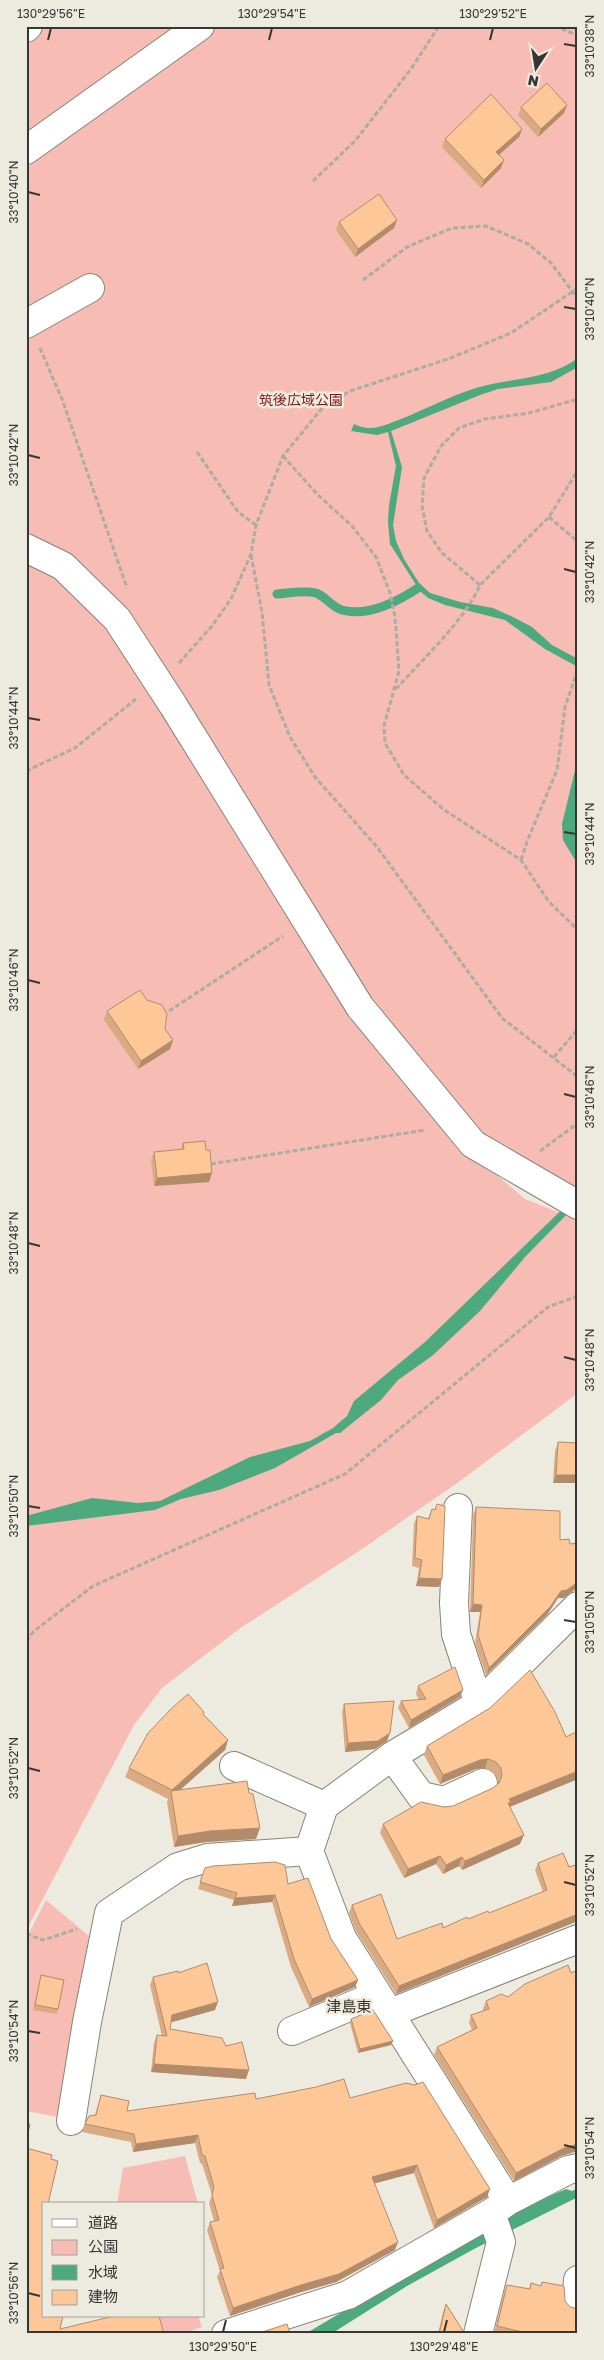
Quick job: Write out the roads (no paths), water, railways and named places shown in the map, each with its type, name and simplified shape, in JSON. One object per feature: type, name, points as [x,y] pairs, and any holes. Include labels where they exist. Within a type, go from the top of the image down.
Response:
[{"type":"street","points":[[26,150],[200,26]]},
{"type":"street","points":[[27,323],[90,288]]},
{"type":"street","points":[[26,548],[63,566],[117,619],[360,1007],[473,1144],[576,1204]]},
{"type":"street","points":[[458,1508],[454,1603],[456,1634],[479,1704]]},
{"type":"street","points":[[478,2334],[502,2242],[500,2207],[383,2004],[342,1938],[309,1851],[324,1806],[392,1756],[479,1704],[578,1606]]},
{"type":"street","points":[[392,1756],[421,1796],[444,1801],[483,1783]]},
{"type":"street","points":[[234,1766],[324,1806]]},
{"type":"street","points":[[70,2121],[87,2022],[109,1913],[178,1867],[207,1858],[309,1851]]},
{"type":"street","points":[[292,2031],[383,2004],[578,1939]]},
{"type":"street","points":[[226,2334],[348,2295],[500,2207],[568,2170],[577,2170]]},
{"type":"water","points":[[578,358],[578,367],[551,382],[498,389],[391,431],[402,467],[393,525],[396,541],[404,559],[419,583],[430,593],[460,602],[493,608],[532,627],[552,645],[578,659],[578,667],[545,649],[505,620],[445,605],[428,598],[420,591],[390,544],[389,505],[396,466],[388,432],[377,435],[351,431],[354,424],[366,428],[383,426],[466,391],[542,375],[554,371]]},
{"type":"water","points":[[578,758],[578,865],[563,840],[562,824]]},
{"type":"water","points":[[578,1194],[578,1203],[525,1257],[480,1311],[432,1356],[398,1380],[381,1400],[340,1433],[336,1433],[275,1468],[219,1490],[181,1499],[155,1510],[26,1526],[26,1516],[92,1498],[138,1503],[160,1501],[250,1457],[310,1441],[333,1428],[347,1416],[354,1401],[425,1342]]},
{"type":"water","points":[[578,2188],[578,2197],[474,2249],[407,2286],[331,2334],[305,2334],[504,2216],[566,2189],[572,2191]]},
{"type":"waterway","points":[[277,594],[316,593],[342,610],[352,612],[382,607],[418,588]]},
{"type":"district","name":"津島東","points":[[349,2006]]},
{"type":"park label","name":"筑後広域公園","points":[[301,399]]}]
